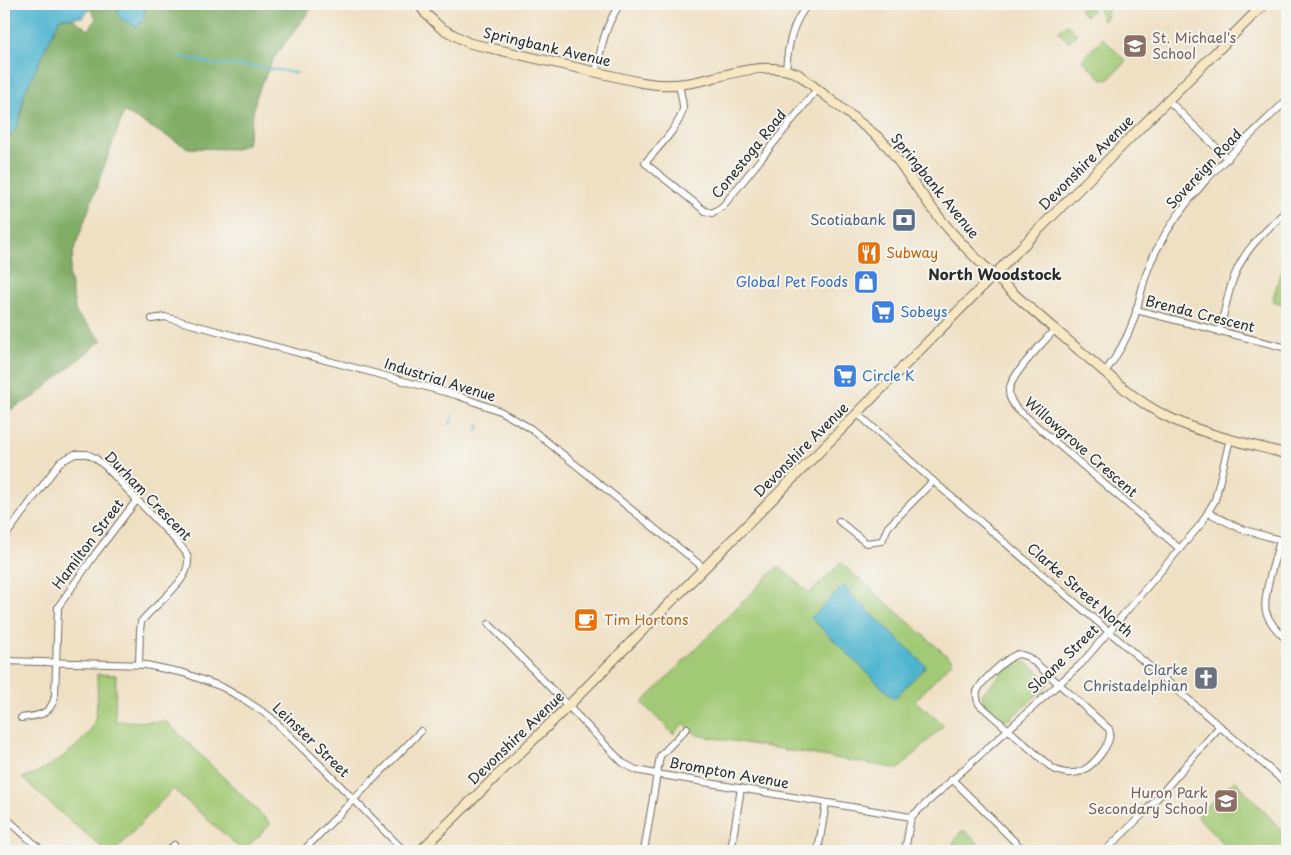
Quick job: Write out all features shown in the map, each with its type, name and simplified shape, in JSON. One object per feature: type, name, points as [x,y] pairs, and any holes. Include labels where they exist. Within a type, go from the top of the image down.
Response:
[{"type":"main road","name":"Springbank Avenue","points":[[419,4],[429,18],[441,28],[463,40],[649,84],[679,84],[755,69],[772,68],[786,70],[804,77],[870,130],[888,147],[950,231],[995,275],[1055,329],[1135,396],[1162,414],[1188,426],[1287,454]]},
{"type":"main road","name":"Devonshire Avenue","points":[[420,851],[567,706],[1264,4]]},
{"type":"street","points":[[596,72],[609,20],[620,4]]},
{"type":"street","points":[[786,70],[789,42],[794,25],[808,4]]},
{"type":"street","name":"Conestoga Road","points":[[679,84],[682,114],[645,163],[705,211],[716,212],[723,206],[818,88]]},
{"type":"street","points":[[1168,100],[1228,159]]},
{"type":"street","name":"Sovereign Road","points":[[1105,372],[1123,346],[1136,310],[1147,270],[1169,227],[1187,202],[1287,100]]},
{"type":"street","points":[[1219,332],[1231,288],[1242,261],[1260,237],[1287,210]]},
{"type":"street","name":"Brenda Crescent","points":[[1136,310],[1287,348]]},
{"type":"street","name":"Industrial Avenue","points":[[152,319],[165,317],[447,393],[500,411],[530,428],[704,568]]},
{"type":"street","name":"Willowgrove Crescent","points":[[1055,329],[1014,378],[1009,392],[1010,399],[1017,409],[1180,549]]},
{"type":"street","name":"Clarke Street North","points":[[857,414],[1287,784]]},
{"type":"street","name":"Sloane Street","points":[[911,816],[1058,684],[1110,632],[1209,513],[1217,495],[1230,439]]},
{"type":"street","name":"Durham Crescent","points":[[4,538],[60,462],[75,454],[87,454],[95,458],[180,545],[187,555],[187,564],[178,584],[141,622],[139,664]]},
{"type":"street","points":[[839,521],[866,543],[882,542],[888,527],[933,481]]},
{"type":"street","name":"Hamilton Street","points":[[21,718],[45,714],[52,707],[55,696],[56,618],[59,603],[136,501]]},
{"type":"street","points":[[1209,513],[1241,529],[1284,541],[1266,596],[1265,606],[1267,615],[1274,626],[1287,640]]},
{"type":"street","name":"Brompton Avenue","points":[[489,624],[623,763],[636,770],[911,816]]},
{"type":"street","points":[[1014,655],[1023,655],[1099,718],[1109,729],[1111,737],[1107,746],[1088,766],[1078,772],[1067,774],[1044,762],[1007,730],[980,707],[977,692],[982,684],[1014,655]]},
{"type":"street","name":"Leinster Street","points":[[4,661],[139,664],[170,669],[196,677],[245,700],[269,716],[289,734],[404,851]]},
{"type":"street","points":[[1105,851],[1146,811],[1220,726]]},
{"type":"street","points":[[644,851],[660,756],[687,728]]},
{"type":"street","points":[[303,851],[421,731]]},
{"type":"street","points":[[952,779],[1024,851]]},
{"type":"street","points":[[731,851],[741,788]]},
{"type":"street","points":[[818,851],[826,803]]},
{"type":"street","points":[[4,816],[39,850]]},
{"type":"street","points":[[905,851],[911,816]]},
{"type":"street","points":[[168,851],[174,844]]},
{"type":"green space","points":[[87,4],[315,4],[274,58],[257,93],[247,144],[236,149],[188,148],[124,112],[74,250],[69,275],[76,313],[102,340],[34,397],[8,411],[4,411],[4,143],[12,134],[21,116],[24,94],[60,17],[72,18],[89,30],[96,18]]},
{"type":"green space","points":[[1084,4],[1099,4],[1086,16],[1079,9]]},
{"type":"green space","points":[[1102,4],[1113,6],[1106,13],[1108,15],[1103,21],[1098,7]]},
{"type":"green space","points":[[1067,24],[1077,34],[1068,42],[1058,32]]},
{"type":"green space","points":[[1103,38],[1126,61],[1108,80],[1102,79],[1082,60]]},
{"type":"green space","points":[[1287,265],[1287,305],[1272,301],[1280,274]]},
{"type":"green space","points":[[841,563],[953,661],[915,701],[944,725],[899,769],[697,735],[684,723],[673,734],[642,703],[778,566],[810,593]]},
{"type":"green space","points":[[1017,660],[1036,669],[1044,678],[1047,686],[1009,720],[1004,720],[984,704],[982,694],[1012,662]]},
{"type":"green space","points":[[97,674],[116,675],[115,721],[167,722],[271,824],[243,851],[173,789],[115,851],[107,851],[70,821],[22,778],[52,764],[73,749],[89,733],[96,713]]},
{"type":"green space","points":[[1235,780],[1287,836],[1287,851],[1230,851],[1197,816]]},
{"type":"green space","points":[[965,831],[978,843],[971,851],[959,851],[952,846],[960,832]]},
{"type":"water","points":[[4,4],[87,4],[89,10],[83,17],[60,18],[24,94],[18,126],[4,143]]},
{"type":"water","points":[[121,4],[146,4],[144,18],[137,27],[121,19],[117,12]]},
{"type":"water","points":[[843,586],[926,666],[894,699],[811,618]]},
{"type":"waterway","points":[[181,56],[212,64],[258,67],[297,73]]},
{"type":"waterway","points":[[450,424],[454,415]]},
{"type":"waterway","points":[[477,431],[479,425]]},
{"type":"place","name":"St. Michael's School","points":[[1135,46]]},
{"type":"place","name":"Scotiabank","points":[[904,220]]},
{"type":"place","name":"Subway","points":[[869,253]]},
{"type":"place","name":"Global Pet Foods","points":[[866,282]]},
{"type":"place","name":"Sobeys","points":[[883,312]]},
{"type":"place","name":"Circle K","points":[[845,376]]},
{"type":"place","name":"Tim Hortons","points":[[586,620]]},
{"type":"place","name":"Clarke Christadelphian","points":[[1206,678]]},
{"type":"place","name":"Huron Park Secondary School","points":[[1226,801]]},
{"type":"district","name":"North Woodstock","points":[[995,275]]}]
